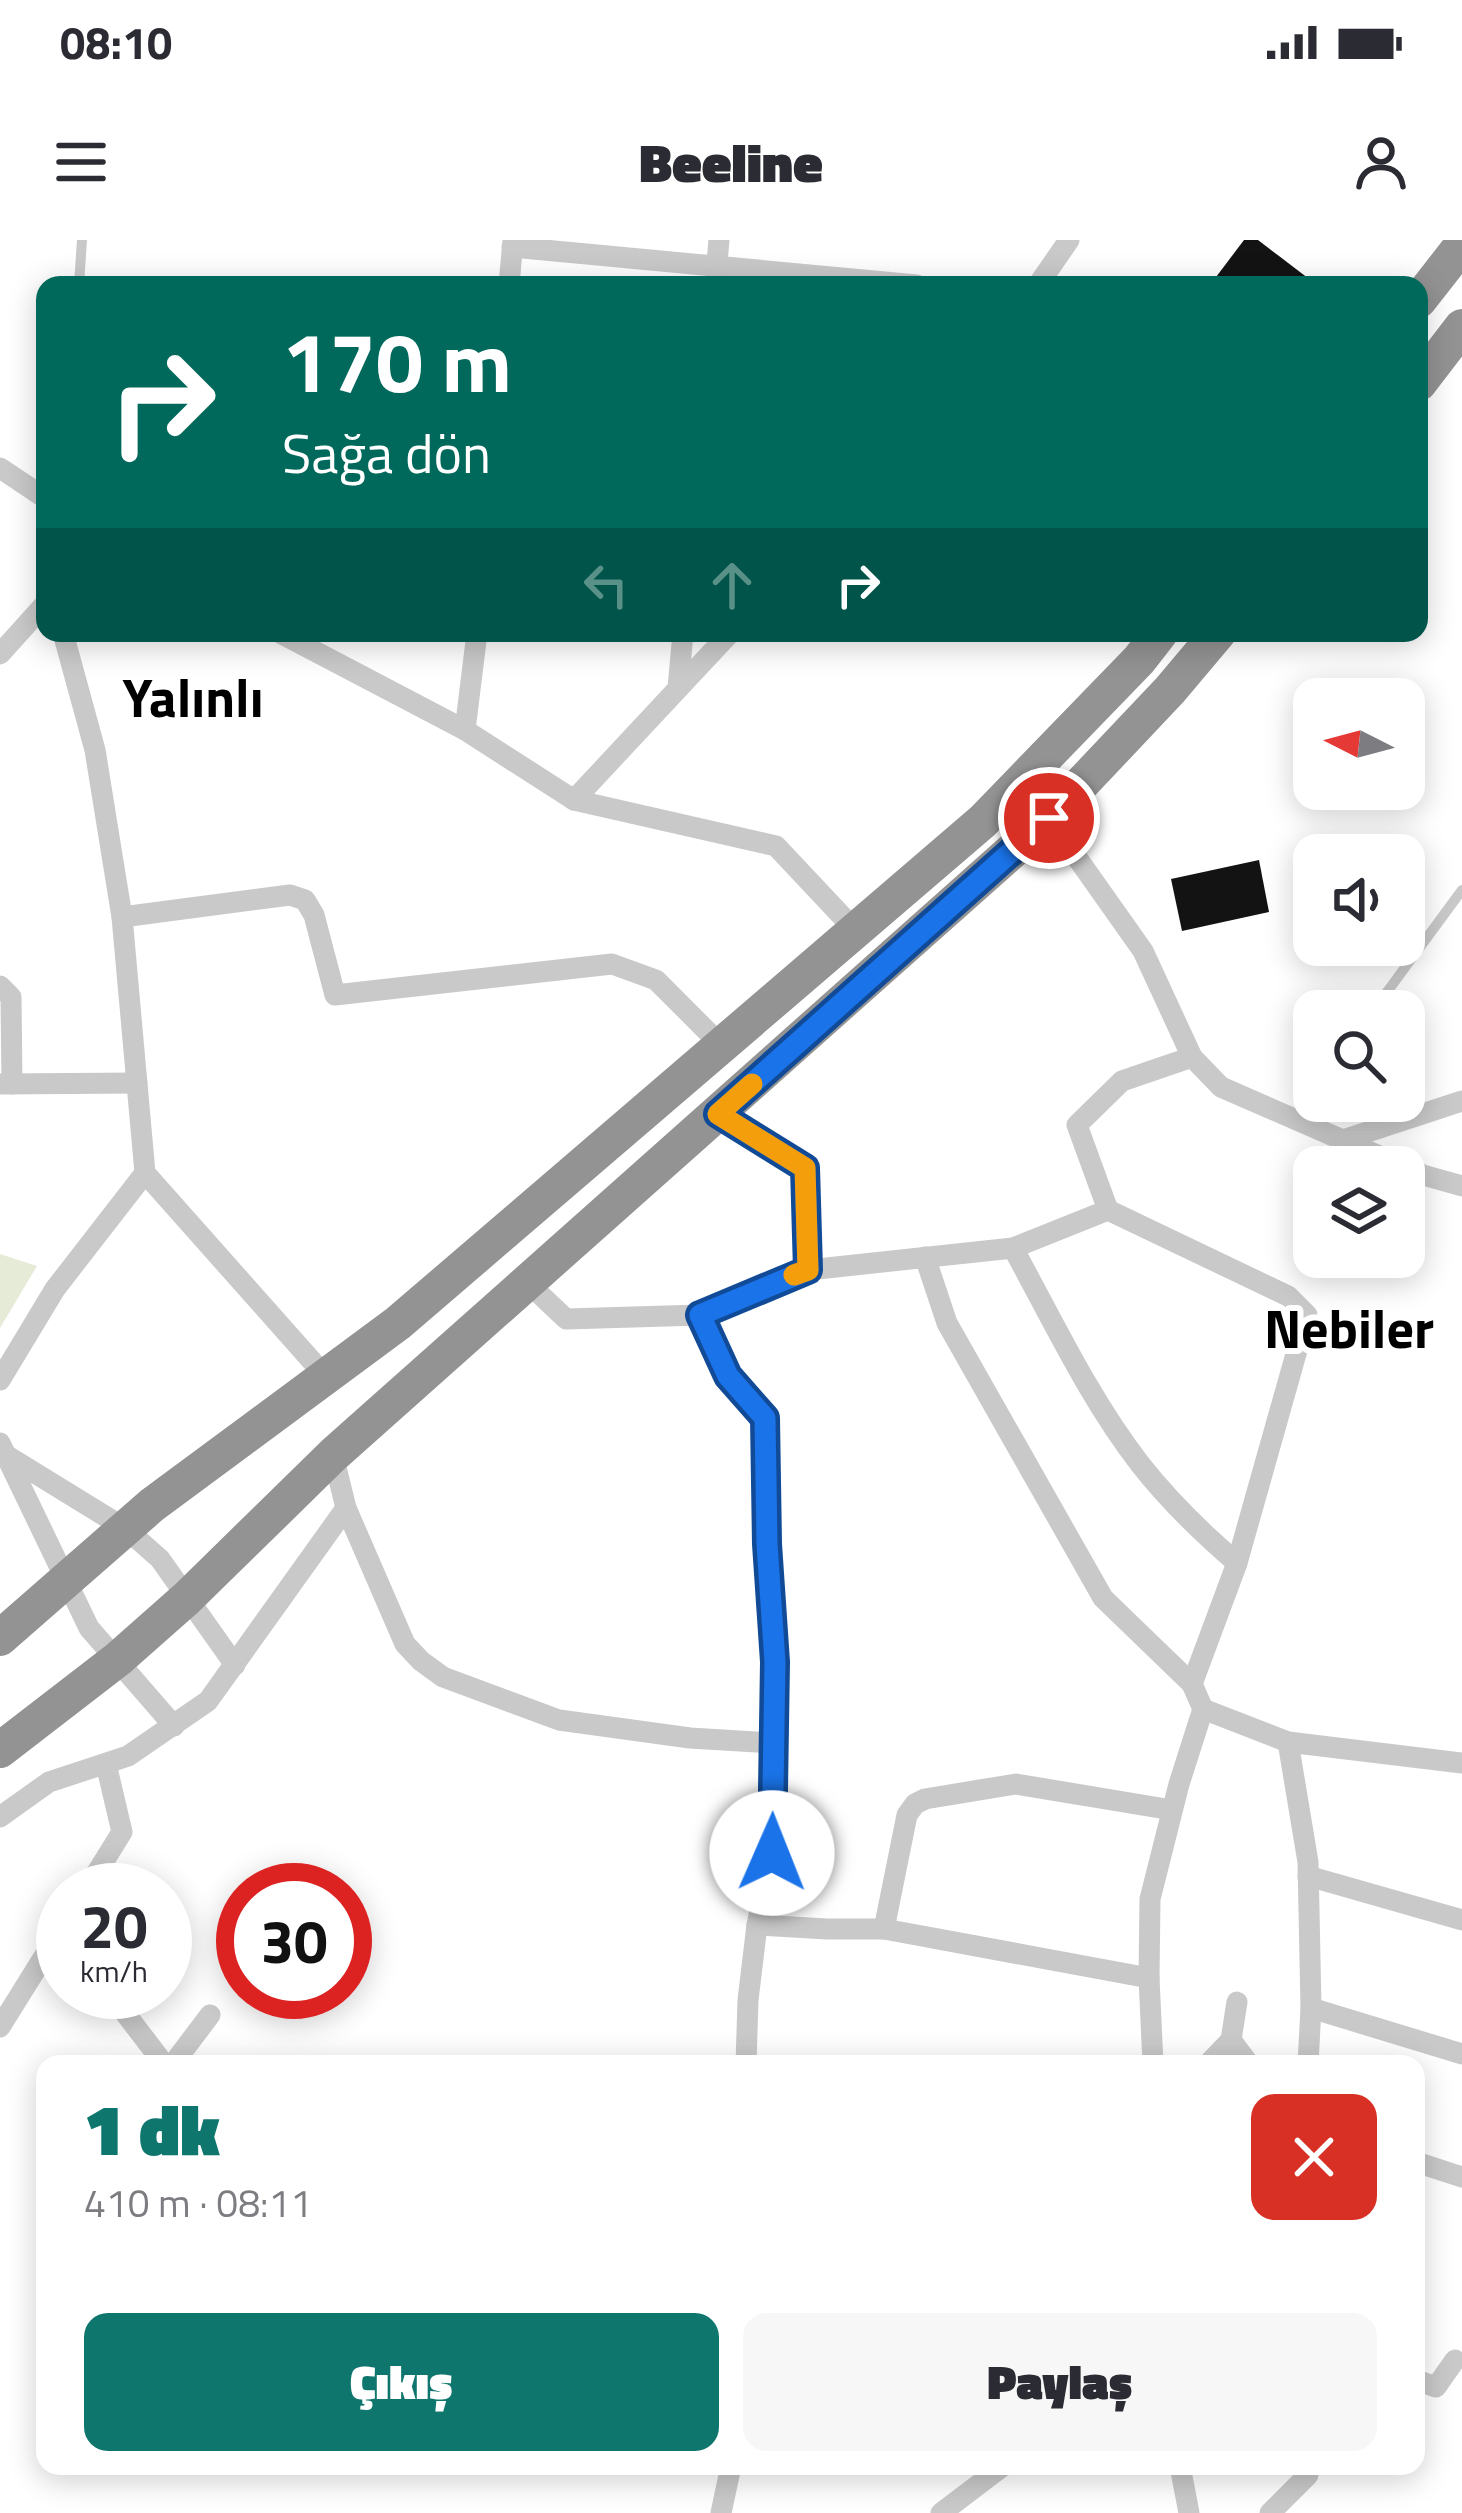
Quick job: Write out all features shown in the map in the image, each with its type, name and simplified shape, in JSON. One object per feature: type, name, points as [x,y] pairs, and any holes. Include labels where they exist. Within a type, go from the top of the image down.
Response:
[{"type":"highway","points":[[1428,288],[1462,245]]},
{"type":"highway","points":[[1428,371],[1462,327]]},
{"type":"highway","points":[[0,1638],[152,1505],[398,1323],[983,821],[1153,642]]},
{"type":"highway","points":[[0,1750],[118,1659],[187,1598],[333,1455],[1049,818],[1210,642]]},
{"type":"street","points":[[510,276],[513,243],[716,275],[718,240]]},
{"type":"street","points":[[1044,276],[1069,240]]},
{"type":"street","points":[[0,468],[36,492]]},
{"type":"street","points":[[0,654],[36,614]]},
{"type":"street","points":[[66,642],[95,750],[122,916],[145,1173],[327,1378]]},
{"type":"street","points":[[297,642],[465,730],[574,800],[776,846],[855,930]]},
{"type":"street","points":[[465,730],[476,642]]},
{"type":"street","points":[[678,688],[682,642]]},
{"type":"street","points":[[574,800],[721,642]]},
{"type":"street","points":[[1049,818],[1143,950],[1192,1057],[1221,1087],[1293,1118]]},
{"type":"street","points":[[122,916],[290,895],[305,900],[314,915],[335,995],[612,964],[656,980],[721,1045]]},
{"type":"street","points":[[0,986],[11,997],[6,1084],[136,1083]]},
{"type":"street","points":[[1192,1057],[1122,1081],[1077,1125],[1108,1210],[1288,1296],[1307,1315],[1238,1563],[1192,1684]]},
{"type":"street","points":[[1346,1139],[1462,1100]]},
{"type":"street","points":[[718,1114],[805,1168],[808,1270]]},
{"type":"street","points":[[1304,1122],[1423,1175],[1462,1186]]},
{"type":"street","points":[[0,1380],[55,1289],[145,1173]]},
{"type":"street","points":[[527,1282],[566,1319],[700,1315],[808,1270],[1013,1248],[1108,1210]]},
{"type":"street","points":[[1013,1248],[1127,1445],[1169,1499],[1238,1563]]},
{"type":"street","points":[[925,1257],[947,1323],[1103,1598],[1192,1684],[1203,1708],[1150,1899],[1153,2055]]},
{"type":"street","points":[[700,1315],[728,1376],[765,1418],[775,1662],[772,1853],[757,1925],[746,2055]]},
{"type":"street","points":[[4,1450],[126,1529],[160,1559],[236,1665]]},
{"type":"street","points":[[4,1450],[89,1628],[174,1726]]},
{"type":"street","points":[[333,1455],[346,1508],[405,1644],[443,1677],[559,1720],[690,1738],[774,1743]]},
{"type":"street","points":[[0,1817],[50,1782],[128,1756],[208,1701],[346,1508]]},
{"type":"street","points":[[1203,1708],[1288,1742],[1461,1758]]},
{"type":"street","points":[[1288,1742],[1308,1876],[1308,2055]]},
{"type":"street","points":[[103,1863],[122,1832],[106,1764]]},
{"type":"street","points":[[884,1929],[907,1815],[920,1801],[1016,1784],[1172,1810]]},
{"type":"street","points":[[1308,1876],[1462,1920]]},
{"type":"street","points":[[757,1925],[884,1929],[1149,1978]]},
{"type":"street","points":[[0,2027],[36,1969]]},
{"type":"street","points":[[1217,2055],[1231,2040],[1237,2002]]},
{"type":"street","points":[[1311,2008],[1462,2054]]},
{"type":"street","points":[[176,2055],[210,2014]]},
{"type":"street","points":[[132,2019],[161,2055]]},
{"type":"street","points":[[1231,2040],[1243,2055]]},
{"type":"street","points":[[1425,2165],[1462,2177]]},
{"type":"street","points":[[1425,2383],[1436,2387],[1455,2360]]},
{"type":"street","points":[[721,2513],[729,2475]]},
{"type":"street","points":[[941,2513],[992,2475]]},
{"type":"street","points":[[1182,2475],[1189,2513]]},
{"type":"street","points":[[1270,2513],[1308,2475]]},
{"type":"lane","points":[[80,276],[82,240]]},
{"type":"lane","points":[[1388,990],[1462,890]]},
{"type":"green space","points":[[0,1254],[37,1266],[0,1328]]},
{"type":"building","points":[[1244,240],[1258,240],[1305,276],[1217,276]]},
{"type":"building","points":[[1259,860],[1269,912],[1182,931],[1171,879]]},
{"type":"slow traffic","points":[[752,1084],[718,1114],[805,1168],[808,1270],[794,1275]]},
{"type":"district","name":"Yalınlı","points":[[193,697]]},
{"type":"district","name":"Nebiler","points":[[1349,1328]]},
{"type":"route","points":[[772,1853],[775,1662],[765,1418],[728,1376],[700,1315],[808,1270],[805,1168],[718,1114],[1049,818]]}]
